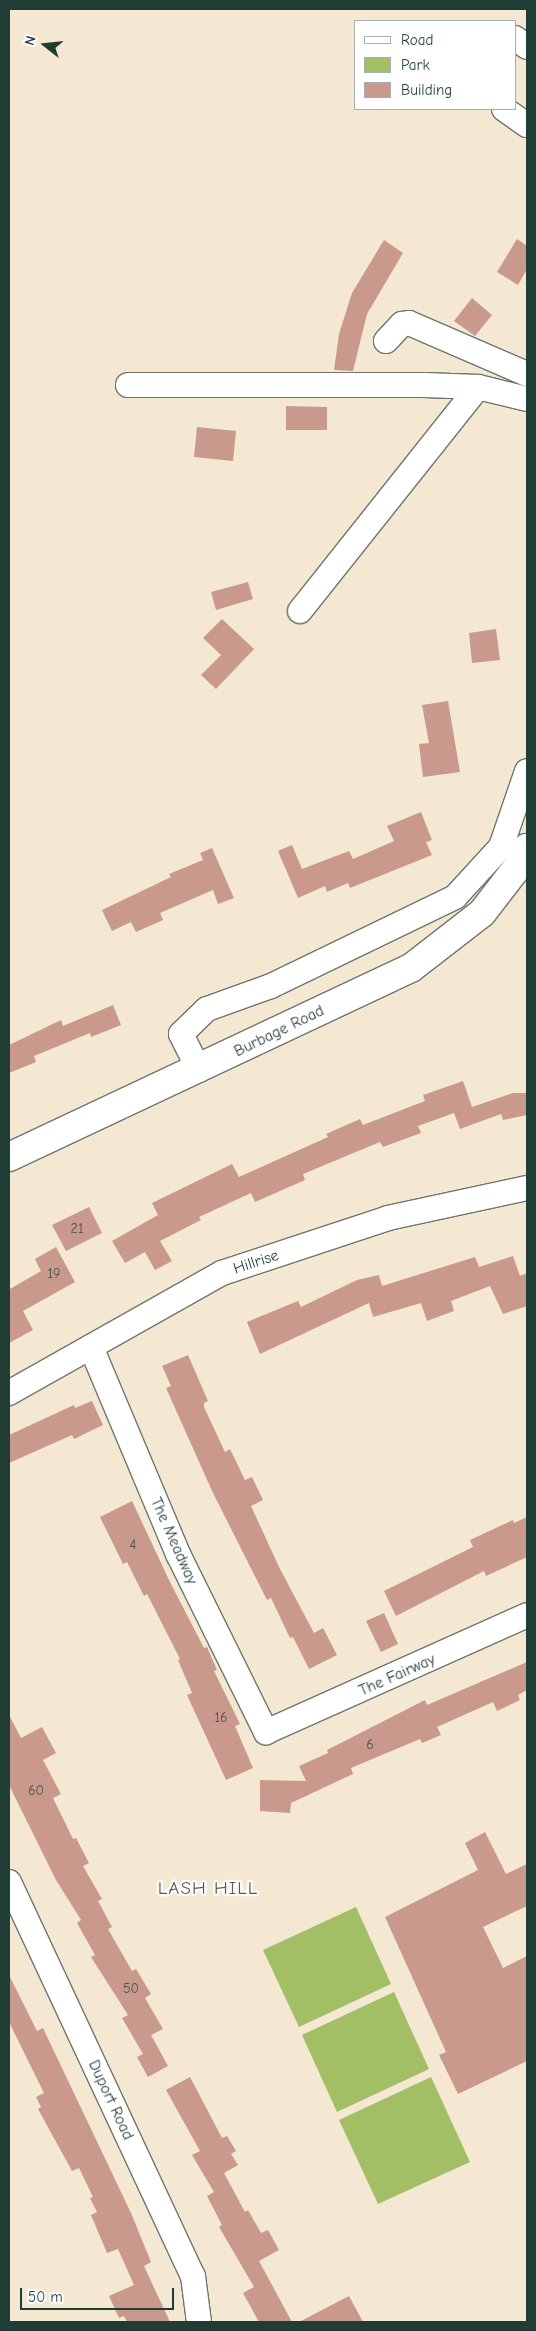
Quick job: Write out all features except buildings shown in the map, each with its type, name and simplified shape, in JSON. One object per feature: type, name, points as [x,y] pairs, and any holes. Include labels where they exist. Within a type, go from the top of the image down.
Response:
[{"type":"main road","name":"Burbage Road","points":[[9,1157],[199,1070],[411,968],[482,913],[525,860]]},
{"type":"street","points":[[516,39],[527,47]]},
{"type":"street","points":[[505,110],[527,125]]},
{"type":"street","points":[[386,341],[402,324],[409,323],[527,374]]},
{"type":"street","points":[[128,385],[478,387],[527,399]]},
{"type":"street","points":[[300,611],[478,387]]},
{"type":"street","points":[[199,1070],[181,1034],[207,1009],[272,986],[455,896],[501,847],[527,772]]},
{"type":"street","name":"Hillrise","points":[[9,1393],[222,1273],[388,1218],[527,1188]]},
{"type":"street","name":"The Meadway","points":[[91,1347],[178,1554],[266,1732]]},
{"type":"street","name":"The Fairway","points":[[266,1732],[527,1616]]},
{"type":"street","name":"Duport Road","points":[[9,1882],[193,2276],[199,2322]]},
{"type":"green space","points":[[356,1907],[391,1984],[299,2027],[263,1950]]},
{"type":"green space","points":[[394,1992],[429,2069],[337,2112],[302,2035]]},
{"type":"green space","points":[[431,2077],[470,2162],[378,2204],[339,2120]]},
{"type":"district","name":"LASH HILL","points":[[208,1889]]}]
